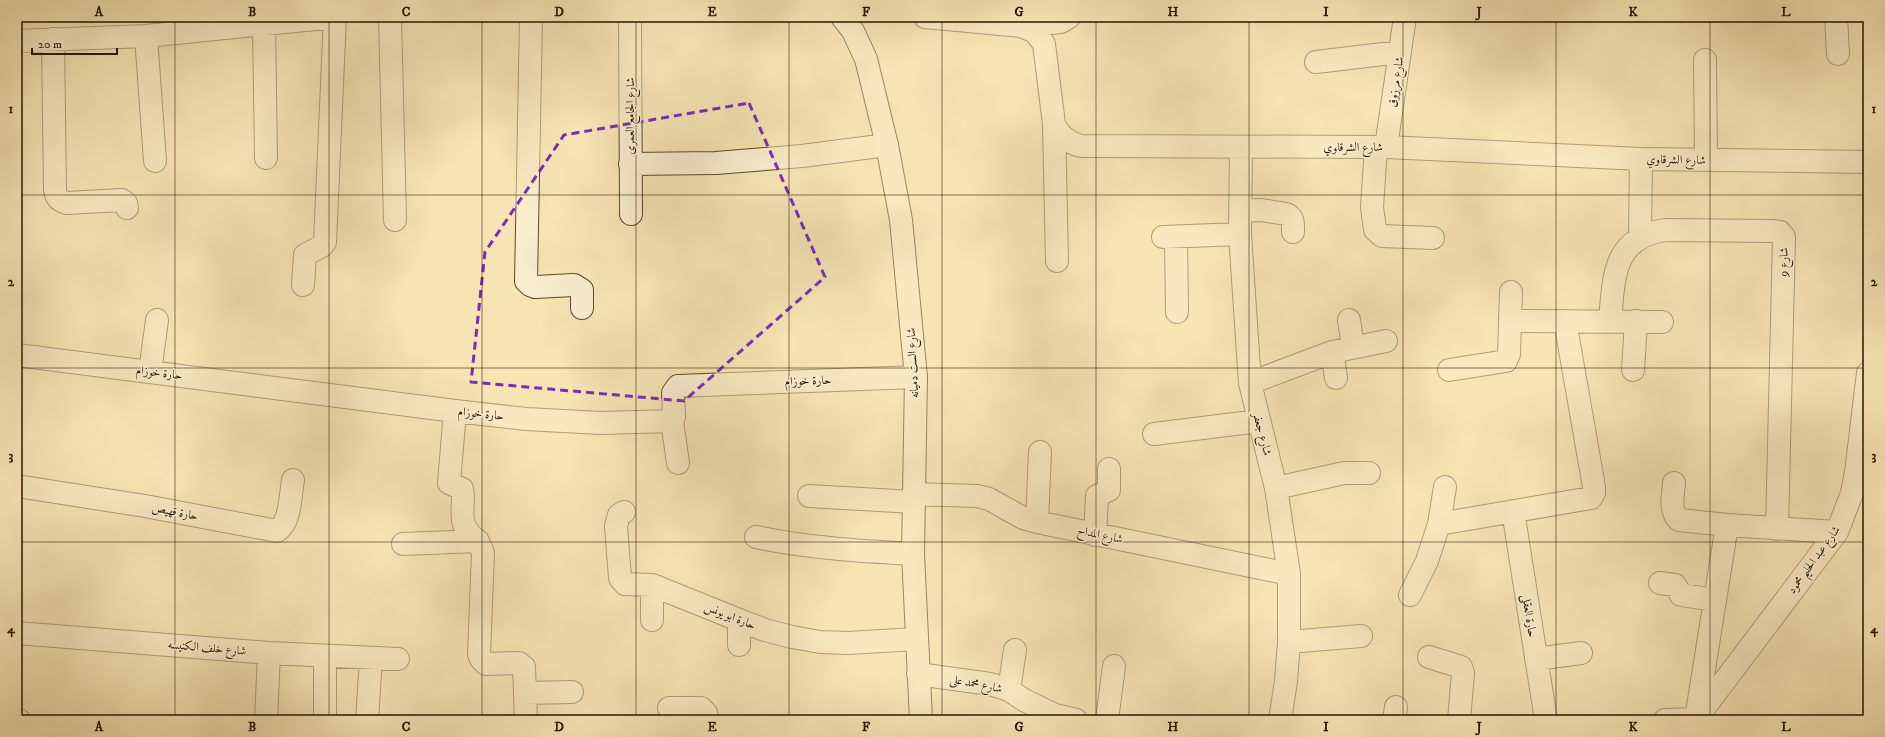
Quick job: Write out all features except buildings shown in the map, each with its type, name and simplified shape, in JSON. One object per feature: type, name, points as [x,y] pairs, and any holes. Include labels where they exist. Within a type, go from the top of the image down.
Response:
[{"type":"street","points":[[17,41],[146,36],[194,24],[264,25],[336,17],[325,242],[322,246],[305,255],[303,284]]},
{"type":"street","points":[[390,17],[395,220]]},
{"type":"street","points":[[531,17],[526,281],[535,287],[574,285],[579,287],[582,290],[582,308]]},
{"type":"street","name":"شارع الجامع العمرى","points":[[630,17],[631,214]]},
{"type":"street","name":"شارع الست دميانه","points":[[842,17],[853,31],[866,59],[887,145],[901,220],[916,377],[913,554],[921,720]]},
{"type":"street","name":"شارع الشرقاوي","points":[[925,17],[1021,26],[1035,32],[1044,44],[1054,124],[1059,135],[1069,143],[1081,146],[1381,147],[1641,159],[1868,162]]},
{"type":"street","points":[[1021,26],[1062,22],[1069,17]]},
{"type":"street","name":"شارع مرزوق","points":[[1405,17],[1400,52],[1381,147],[1372,207],[1375,230],[1382,236],[1433,238]]},
{"type":"street","points":[[1836,17],[1838,54]]},
{"type":"street","points":[[264,25],[266,158]]},
{"type":"street","points":[[146,36],[155,161]]},
{"type":"street","points":[[53,39],[56,196],[60,201],[67,203],[122,200],[126,203],[127,208]]},
{"type":"street","points":[[1316,62],[1400,52]]},
{"type":"street","points":[[1704,60],[1706,160]]},
{"type":"street","points":[[1054,124],[1057,261]]},
{"type":"street","points":[[630,164],[716,163],[786,158],[887,145]]},
{"type":"street","name":"شارع جعفر","points":[[1241,147],[1240,234],[1250,383],[1276,488],[1289,574],[1289,642],[1286,681],[1280,720]]},
{"type":"street","points":[[1640,237],[1641,159]]},
{"type":"street","points":[[1240,211],[1261,210],[1286,214],[1292,219],[1293,232]]},
{"type":"street","name":"شارع 9","points":[[1610,321],[1615,276],[1619,260],[1628,247],[1640,237],[1652,232],[1665,230],[1780,232],[1784,237],[1777,529]]},
{"type":"street","points":[[1177,312],[1170,237],[1240,234]]},
{"type":"street","points":[[1449,370],[1506,361],[1509,354],[1511,292]]},
{"type":"street","points":[[150,372],[157,320]]},
{"type":"street","points":[[1349,320],[1353,347]]},
{"type":"street","points":[[1510,321],[1662,322]]},
{"type":"street","points":[[1439,524],[1591,498],[1594,493],[1565,321]]},
{"type":"street","points":[[1633,370],[1636,321]]},
{"type":"street","points":[[1250,383],[1332,352],[1386,341]]},
{"type":"street","points":[[1332,352],[1336,378]]},
{"type":"street","name":"حارة خوزام","points":[[17,355],[455,411],[526,419],[601,422],[672,421],[674,417],[673,393],[678,386],[916,377]]},
{"type":"street","name":"شارع عبد الحليم محمود","points":[[1696,719],[1837,532],[1846,513],[1856,472],[1868,373]]},
{"type":"street","points":[[455,411],[449,483],[462,489],[463,522],[471,536],[478,541],[483,553],[479,654],[481,659],[486,664],[519,663],[524,667],[526,720]]},
{"type":"street","points":[[672,421],[678,463]]},
{"type":"street","points":[[1154,434],[1259,421]]},
{"type":"street","points":[[1037,522],[1040,452]]},
{"type":"street","points":[[1095,534],[1097,496],[1098,494],[1105,493],[1108,490],[1109,469]]},
{"type":"street","points":[[1276,488],[1344,473],[1369,473]]},
{"type":"street","name":"حارة قهيص","points":[[17,486],[145,506],[277,531],[283,527],[286,520],[293,480]]},
{"type":"street","points":[[1674,483],[1673,510],[1674,516],[1679,520],[1777,529],[1837,532]]},
{"type":"street","points":[[1410,595],[1427,561],[1439,524],[1445,487]]},
{"type":"street","name":"شارع المداح","points":[[809,496],[914,498],[977,496],[989,499],[1023,518],[1037,522],[1289,574]]},
{"type":"street","name":"حارة العقلى","points":[[1513,511],[1546,720]]},
{"type":"street","name":"حارة ابو يونس","points":[[624,512],[619,515],[616,520],[620,578],[625,584],[652,585],[765,630],[820,642],[848,643],[916,640]]},
{"type":"street","points":[[1665,720],[1696,719],[1727,525]]},
{"type":"street","points":[[756,537],[785,543],[843,550],[913,554]]},
{"type":"street","points":[[403,544],[478,541]]},
{"type":"street","points":[[1660,583],[1675,585],[1680,594],[1684,596],[1715,600]]},
{"type":"street","points":[[652,585],[652,620]]},
{"type":"street","points":[[739,620],[739,644]]},
{"type":"street","name":"شارع خلف الكنيسه","points":[[17,633],[269,653],[398,659]]},
{"type":"street","points":[[1289,642],[1361,636]]},
{"type":"street","points":[[1009,690],[1015,650]]},
{"type":"street","points":[[266,720],[269,653]]},
{"type":"street","points":[[1536,659],[1581,653]]},
{"type":"street","points":[[325,656],[325,720]]},
{"type":"street","points":[[1429,657],[1461,667],[1463,673],[1459,720]]},
{"type":"street","points":[[367,720],[371,658]]},
{"type":"street","points":[[1107,720],[1114,666]]},
{"type":"street","name":"شارع محمد على","points":[[918,674],[990,684],[1009,690],[1039,708],[1055,715],[1076,720]]},
{"type":"street","points":[[525,693],[572,692]]},
{"type":"street","points":[[669,708],[701,708],[706,713],[707,720]]},
{"type":"highlighted area","points":[[749,103],[825,277],[684,401],[471,382],[485,252],[564,135]]}]
